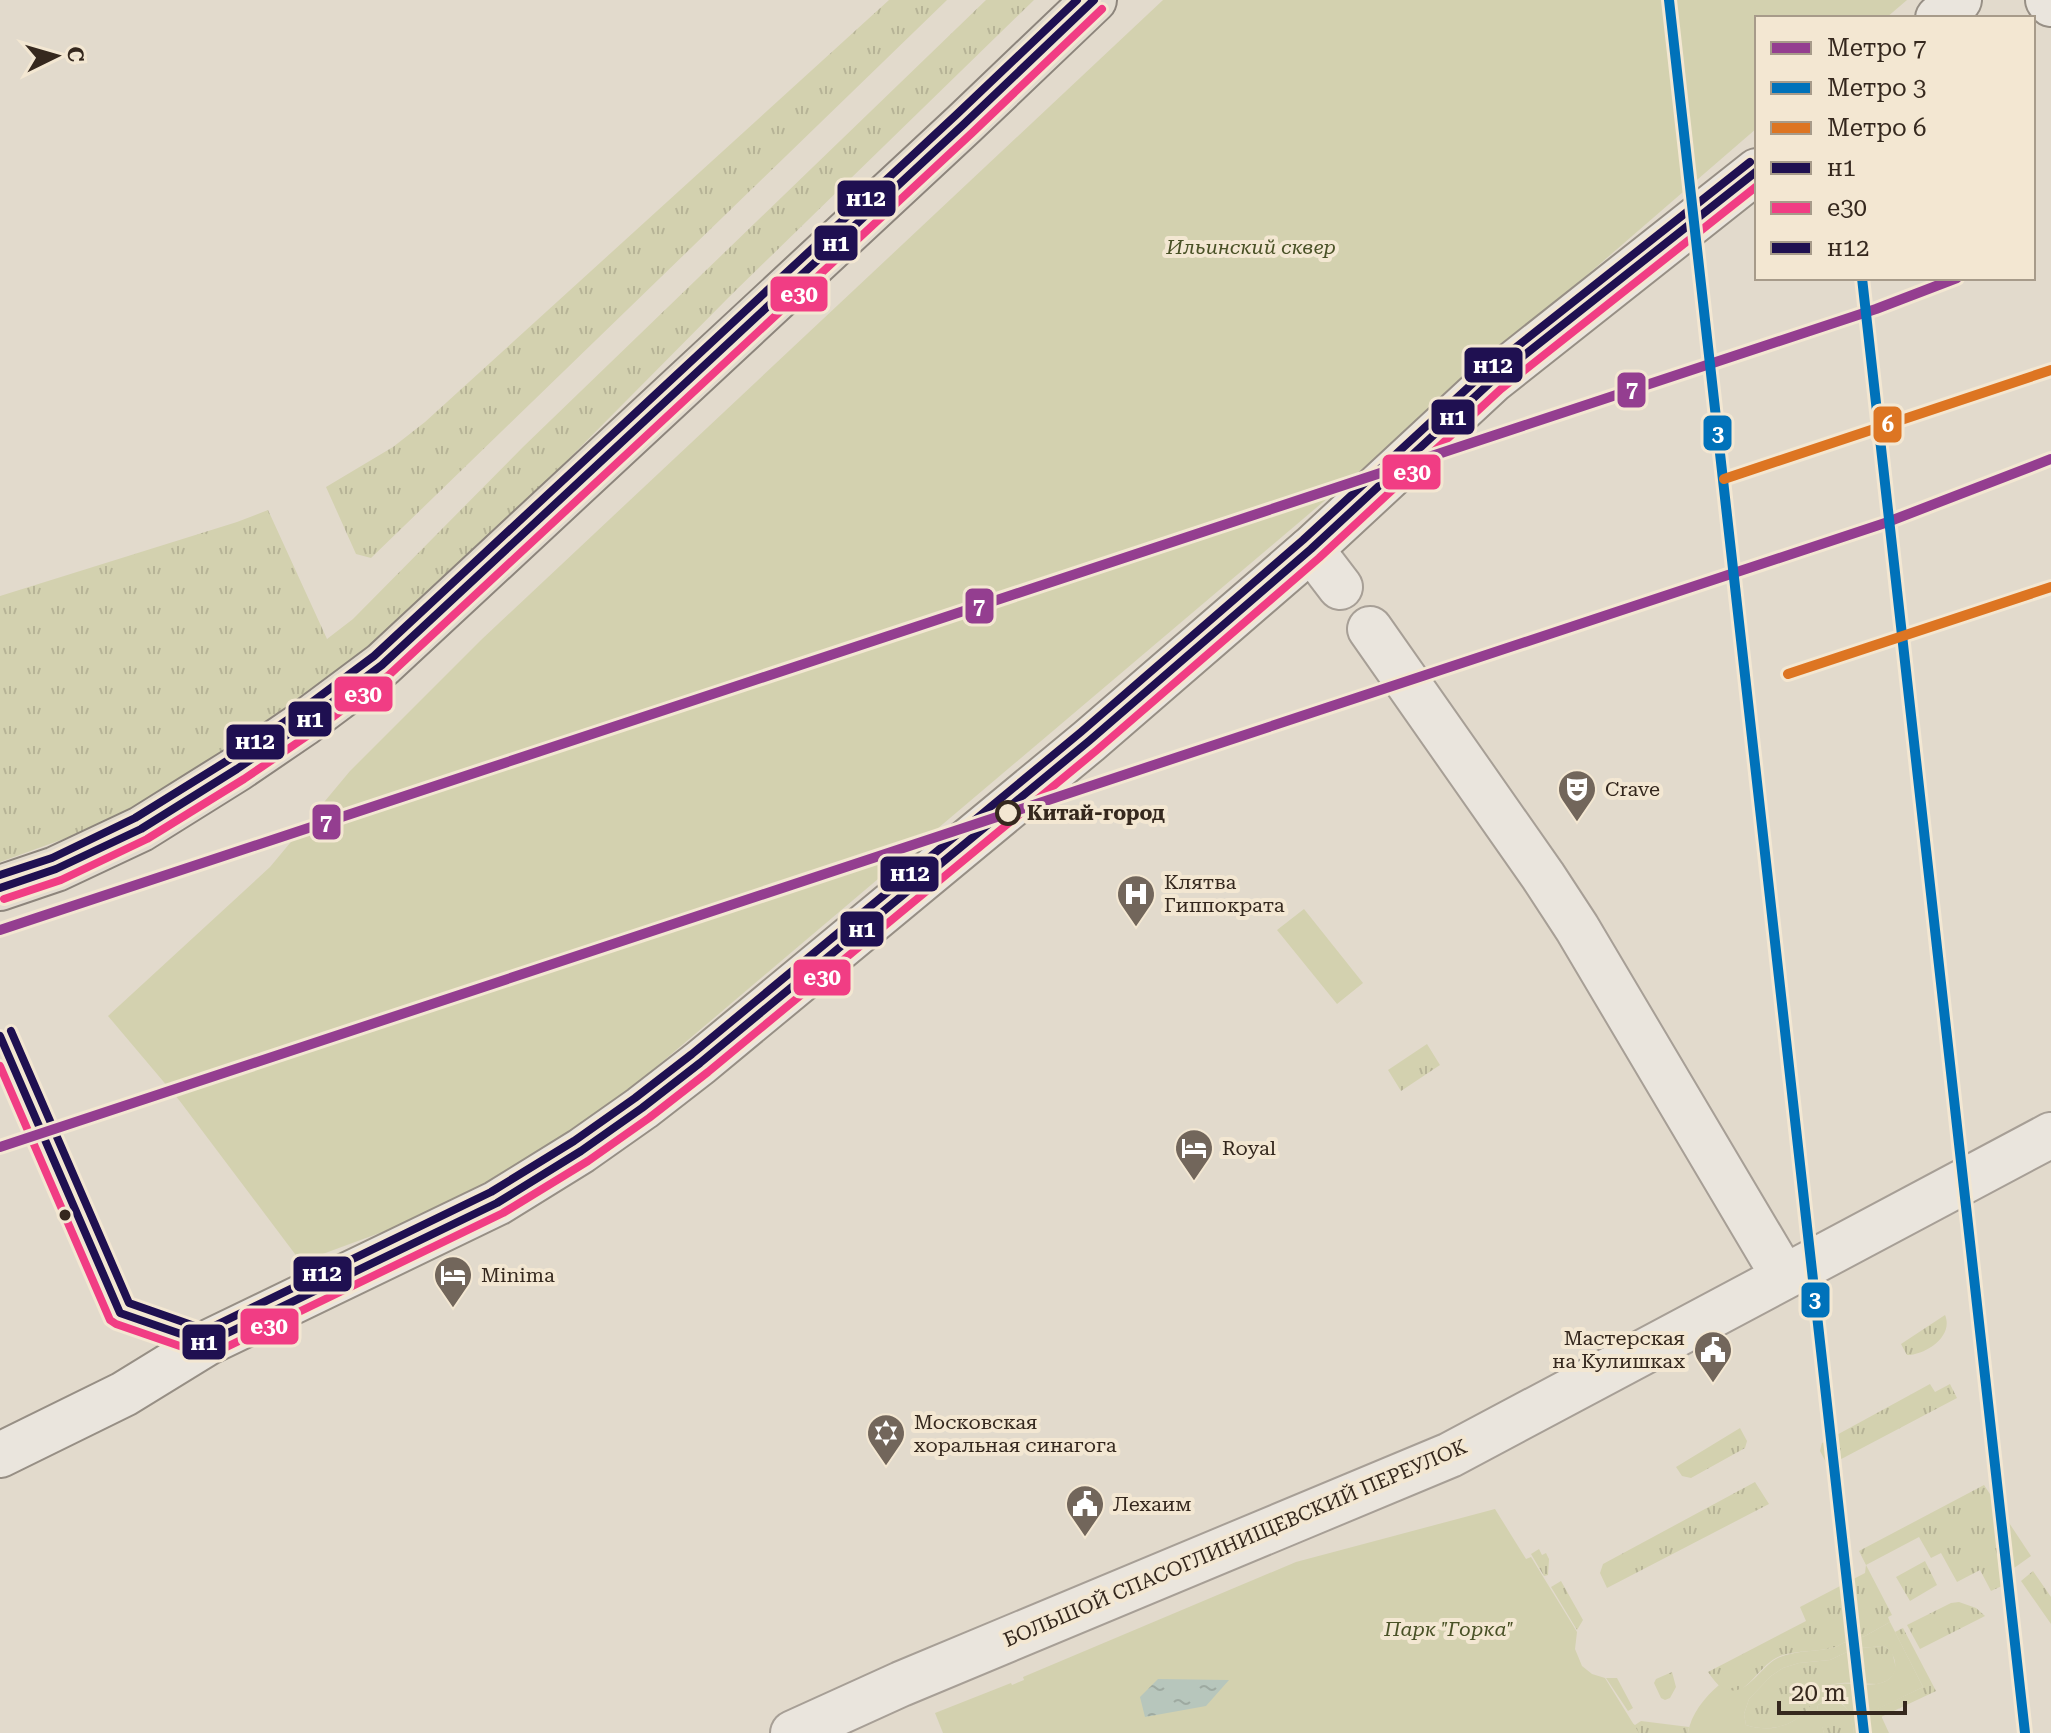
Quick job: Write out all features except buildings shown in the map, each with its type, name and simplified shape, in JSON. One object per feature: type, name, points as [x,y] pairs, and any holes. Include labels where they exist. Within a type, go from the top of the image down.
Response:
[{"type":"main road","points":[[0,888],[56,869],[141,829],[237,769],[382,665],[1094,0]]},
{"type":"main road","points":[[1940,16],[1959,0]]},
{"type":"main road","points":[[0,1455],[124,1394],[207,1343],[497,1203],[581,1151],[642,1108],[1089,741],[1311,549],[1493,380],[1755,173]]},
{"type":"main road","points":[[1311,549],[1340,587]]},
{"type":"main road","points":[[1370,629],[1577,928],[1784,1277]]},
{"type":"main road","name":"БОЛЬШОЙ СПАСОГЛИНИЩЕВСКИЙ ПЕРЕУЛОК","points":[[793,1733],[901,1684],[1450,1455],[2051,1135]]},
{"type":"green space","points":[[889,0],[947,0],[371,558],[356,554],[326,487],[393,447],[425,422]]},
{"type":"green space","points":[[986,0],[1034,0],[731,295],[414,615],[280,718],[116,820],[0,862],[0,596],[268,510],[327,639],[353,619],[523,447]]},
{"type":"green space","name":"Ильинский сквер","points":[[1163,0],[1907,0],[1888,16],[1755,16],[1755,130],[1401,436],[603,1112],[458,1204],[301,1262],[179,1100],[108,1016],[270,867],[350,771],[481,640]]},
{"type":"green space","points":[[1304,909],[1363,983],[1337,1004],[1277,930]]},
{"type":"green space","points":[[1427,1044],[1440,1065],[1401,1091],[1388,1070]]},
{"type":"green space","points":[[1945,1315],[1947,1323],[1942,1337],[1930,1348],[1907,1355],[1901,1344]]},
{"type":"green space","points":[[1930,1384],[1935,1392],[1950,1384],[1957,1398],[1828,1466],[1820,1451],[1822,1443]]},
{"type":"green space","points":[[1740,1428],[1747,1441],[1745,1448],[1691,1478],[1682,1476],[1676,1467]]},
{"type":"green space","points":[[1755,1482],[1769,1504],[1607,1588],[1600,1573],[1603,1564]]},
{"type":"green space","points":[[1984,1485],[2031,1556],[2000,1578],[2004,1585],[1991,1591],[1980,1570],[1957,1582],[1941,1553],[1931,1558],[1919,1537],[1866,1565],[1859,1551]]},
{"type":"green space","name":"Парк \"Горка\"","points":[[1495,1509],[1526,1559],[1531,1557],[1577,1632],[1575,1649],[1582,1666],[1592,1674],[1605,1678],[1639,1733],[943,1733],[935,1713],[1024,1680],[1023,1677],[1296,1562]]},
{"type":"green space","points":[[1539,1549],[1549,1559],[1548,1575],[1544,1576],[1531,1554]]},
{"type":"green space","points":[[1925,1561],[1937,1585],[1910,1601],[1896,1577]]},
{"type":"green space","points":[[1866,1565],[1892,1615],[1888,1617],[1890,1622],[1836,1647],[1780,1656],[1737,1691],[1719,1686],[1708,1672],[1806,1621],[1800,1607],[1865,1573]]},
{"type":"green space","points":[[2033,1571],[2051,1597],[2051,1624],[2021,1581]]},
{"type":"green space","points":[[1561,1581],[1583,1620],[1577,1630],[1551,1587]]},
{"type":"green space","points":[[1959,1602],[1976,1608],[1985,1616],[1920,1649],[1907,1625]]},
{"type":"green space","points":[[1890,1622],[1923,1687],[1878,1709],[1889,1733],[1854,1733],[1848,1711],[1833,1700],[1818,1705],[1824,1733],[1688,1733],[1699,1707],[1719,1685],[1728,1690],[1737,1690],[1780,1657],[1836,1647]],"holes":[[[1884,1646],[1889,1650],[1895,1666],[1887,1680],[1874,1684],[1826,1687],[1804,1713],[1789,1723],[1773,1728],[1746,1725],[1744,1714],[1749,1699],[1783,1668],[1830,1660],[1860,1648]]]},
{"type":"green space","points":[[1903,1628],[1936,1691],[1881,1717],[1877,1709],[1923,1687],[1895,1632]]},
{"type":"green space","points":[[1884,1646],[1892,1652],[1896,1668],[1887,1681],[1828,1686],[1820,1691],[1805,1712],[1790,1723],[1773,1728],[1746,1725],[1744,1714],[1749,1699],[1783,1668],[1830,1660],[1860,1648]]},
{"type":"green space","points":[[1672,1672],[1676,1687],[1670,1698],[1665,1700],[1654,1683]]},
{"type":"green space","points":[[1606,1678],[1617,1678],[1633,1708],[1628,1711]]},
{"type":"green space","points":[[1827,1700],[1840,1703],[1848,1710],[1854,1733],[1824,1733],[1817,1710],[1818,1705]]},
{"type":"green space","points":[[1641,1721],[1689,1727],[1688,1733],[1602,1733]]},
{"type":"water","points":[[1158,1679],[1229,1680],[1206,1706],[1145,1717],[1140,1697]]},
{"type":"metro line","name":"3","points":[[1669,0],[1864,1733]]},
{"type":"metro line","name":"3","points":[[1862,280],[2025,1733]]},
{"type":"metro line","name":"7","points":[[0,930],[1876,309],[1952,280]]},
{"type":"metro line","name":"6","points":[[1724,479],[2051,370]]},
{"type":"metro line","name":"7","points":[[0,1147],[1885,523],[2051,459]]},
{"type":"metro line","name":"6","points":[[1788,674],[2051,587]]},
{"type":"transit line","name":"н12","points":[[0,875],[52,858],[135,818],[230,759],[374,656],[1077,0]]},
{"type":"transit line","name":"н1","points":[[0,888],[56,869],[141,829],[237,769],[382,665],[1094,0]]},
{"type":"transit line","name":"е30","points":[[4,899],[61,880],[147,839],[244,779],[389,675],[1102,9]]},
{"type":"transit line","name":"н12","points":[[11,1031],[129,1303],[206,1330],[491,1192],[574,1141],[692,1054],[1081,732],[1303,540],[1486,371],[1750,162]]},
{"type":"transit line","name":"н1","points":[[0,1036],[120,1313],[207,1343],[497,1203],[581,1151],[700,1063],[1089,741],[1311,549],[1493,380],[1755,173]]},
{"type":"transit line","name":"е30","points":[[0,1066],[110,1320],[203,1354],[212,1354],[503,1213],[588,1161],[708,1072],[1097,750],[1319,558],[1501,389],[1755,188]]},
{"type":"place","name":"Китай-город","points":[[1008,813]]},
{"type":"place","name":"Crave","points":[[1577,823]]},
{"type":"place","name":"Клятва Гиппократа","points":[[1136,928]]},
{"type":"place","name":"Royal","points":[[1194,1182]]},
{"type":"place","name":"Minima","points":[[453,1309]]},
{"type":"place","name":"Мастерская на Кулишках","points":[[1713,1384]]},
{"type":"place","name":"Московская хоральная синагога","points":[[886,1467]]},
{"type":"place","name":"Лехаим","points":[[1085,1538]]}]
